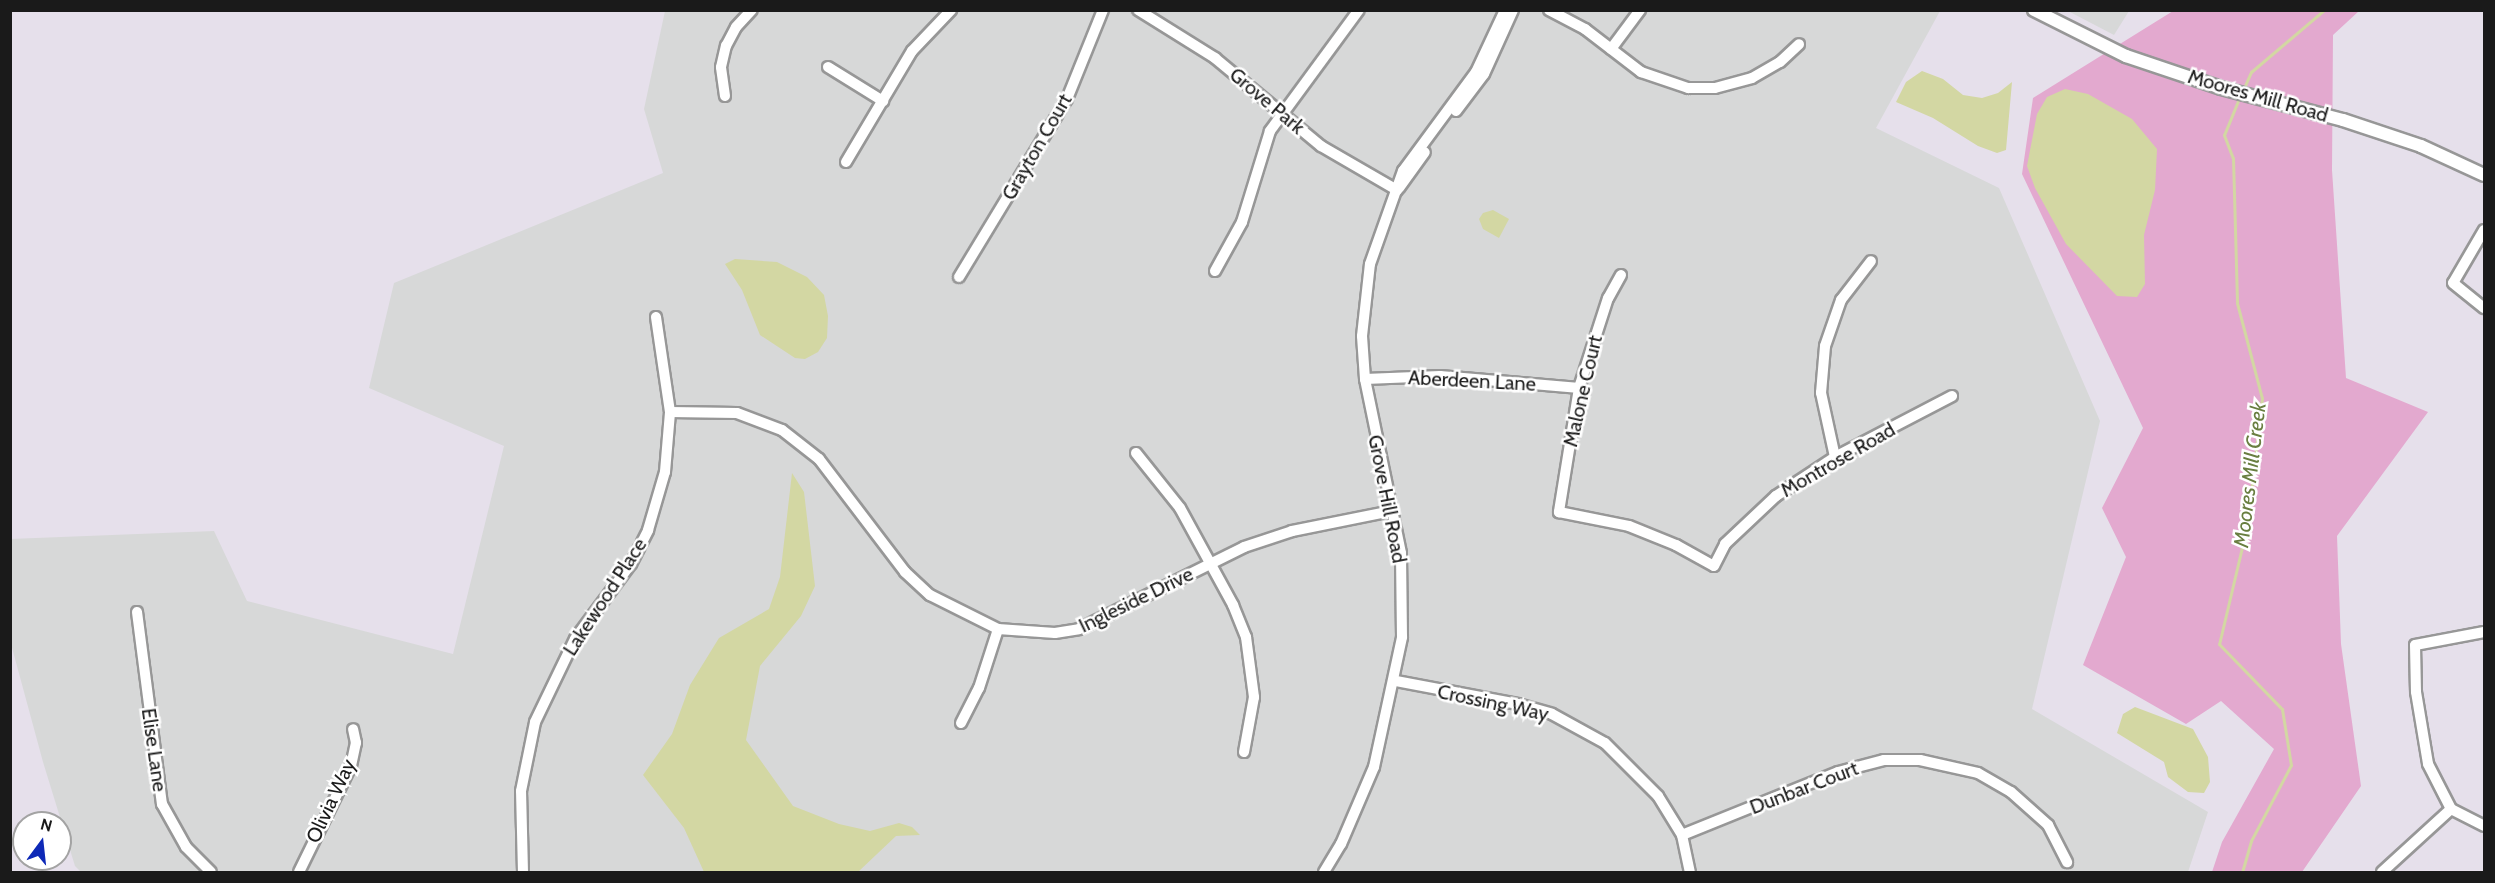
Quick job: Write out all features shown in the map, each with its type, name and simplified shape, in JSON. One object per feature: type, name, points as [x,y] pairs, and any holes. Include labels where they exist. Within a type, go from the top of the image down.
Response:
[{"type":"street","points":[[725,96],[721,67],[726,46],[736,27],[752,10]]},
{"type":"street","points":[[846,162],[912,51],[951,10]]},
{"type":"street","name":"Grayton Court","points":[[959,277],[1067,99],[1103,10]]},
{"type":"street","name":"Grove Park","points":[[1138,10],[1215,57],[1321,146],[1397,190]]},
{"type":"street","points":[[1215,271],[1239,228],[1261,152],[1281,112],[1359,10]]},
{"type":"street","name":"Grove Hill Road","points":[[1324,873],[1341,844],[1374,767],[1396,681],[1403,588],[1401,553],[1365,379],[1364,298],[1381,225],[1403,171],[1482,62],[1504,10]]},
{"type":"street","name":"Grove Hill Road","points":[[1397,190],[1484,74],[1513,10]]},
{"type":"street","points":[[1549,10],[1585,29],[1652,78],[1701,88],[1752,78],[1780,62],[1799,44]]},
{"type":"street","points":[[1611,49],[1640,10]]},
{"type":"street","name":"Moores Mill Road","points":[[2034,10],[2126,56],[2221,88],[2421,146],[2484,175]]},
{"type":"street","points":[[828,67],[883,101]]},
{"type":"street","points":[[2484,230],[2453,282],[2484,308]]},
{"type":"street","points":[[1835,457],[1821,393],[1825,346],[1841,300],[1871,261]]},
{"type":"street","name":"Malone Court","points":[[1621,275],[1590,345],[1579,388],[1559,512],[1629,526],[1676,545],[1714,566]]},
{"type":"street","name":"Lakewood Place","points":[[523,873],[521,790],[528,744],[553,680],[575,639],[631,564],[648,530],[665,472],[670,412],[656,317]]},
{"type":"street","name":"Aberdeen Lane","points":[[1365,379],[1463,377],[1579,388]]},
{"type":"street","name":"Montrose Road","points":[[1714,566],[1725,544],[1776,496],[1835,457],[1952,396]]},
{"type":"street","name":"Ingleside Drive","points":[[670,412],[737,413],[782,430],[819,459],[904,572],[930,595],[998,629],[1055,633],[1079,629],[1244,547],[1292,531],[1391,511]]},
{"type":"street","points":[[1136,453],[1171,495],[1211,563],[1233,605],[1246,637],[1253,673],[1253,710],[1244,752]]},
{"type":"street","name":"Elise Lane","points":[[137,612],[162,804],[186,847],[211,873]]},
{"type":"street","points":[[961,723],[979,688],[998,629]]},
{"type":"street","points":[[2484,632],[2415,645],[2422,742],[2428,764],[2451,809],[2484,826]]},
{"type":"street","name":"Crossing Way","points":[[1396,681],[1518,704],[1574,724],[1624,758],[1654,790],[1682,835],[1690,873]]},
{"type":"street","name":"Olivia Way","points":[[299,873],[351,766],[356,743],[353,729]]},
{"type":"street","name":"Dunbar Court","points":[[1682,835],[1838,771],[1884,760],[1920,760],[1978,773],[2012,792],[2048,825],[2067,862]]},
{"type":"street","points":[[2382,873],[2451,809]]},
{"type":"shaded area","points":[[665,11],[1940,11],[1876,128],[1999,188],[2100,421],[2032,709],[2208,812],[2188,872],[81,872],[75,866],[72,856],[72,811],[58,811],[11,644],[10,539],[214,531],[247,601],[453,654],[504,446],[369,388],[394,283],[663,173],[644,109]]},
{"type":"shaded area","points":[[2068,11],[2129,11],[2114,35]]},
{"type":"shaded area","points":[[2173,11],[2359,11],[2333,35],[2332,170],[2346,378],[2428,412],[2337,536],[2341,644],[2361,786],[2302,872],[2212,872],[2222,842],[2274,749],[2221,701],[2186,724],[2083,665],[2126,557],[2102,508],[2143,428],[2022,174],[2033,98]]},
{"type":"shaded area","points":[[1922,71],[1943,79],[1963,95],[1982,98],[1998,93],[2012,82],[2006,150],[1997,153],[1978,146],[1933,118],[1896,102],[1906,82]]},
{"type":"shaded area","points":[[2065,89],[2088,94],[2132,119],[2157,149],[2155,190],[2144,235],[2145,284],[2137,297],[2117,296],[2066,244],[2035,188],[2027,166],[2037,114],[2047,97]]},
{"type":"shaded area","points":[[1493,210],[1509,219],[1499,238],[1483,229],[1479,219],[1483,213]]},
{"type":"shaded area","points":[[735,259],[777,262],[807,277],[824,295],[828,316],[827,338],[818,352],[805,359],[795,358],[760,335],[742,290],[725,264]]},
{"type":"shaded area","points":[[792,473],[804,492],[815,586],[801,616],[760,666],[746,740],[793,806],[839,824],[870,831],[899,823],[912,827],[920,835],[896,836],[858,872],[704,872],[684,828],[643,775],[672,734],[690,685],[719,638],[769,609],[780,577]]},
{"type":"shaded area","points":[[2135,707],[2193,729],[2208,757],[2210,782],[2204,793],[2188,792],[2168,777],[2164,762],[2117,733],[2123,714]]},
{"type":"waterway","name":"Moores Mill Creek","points":[[2243,90],[2251,72],[2324,10]]},
{"type":"waterway","name":"Moores Mill Creek","points":[[2240,96],[2224,135],[2233,158],[2237,303],[2262,398],[2247,526],[2219,644],[2282,709],[2291,765],[2251,841],[2242,872]]}]
